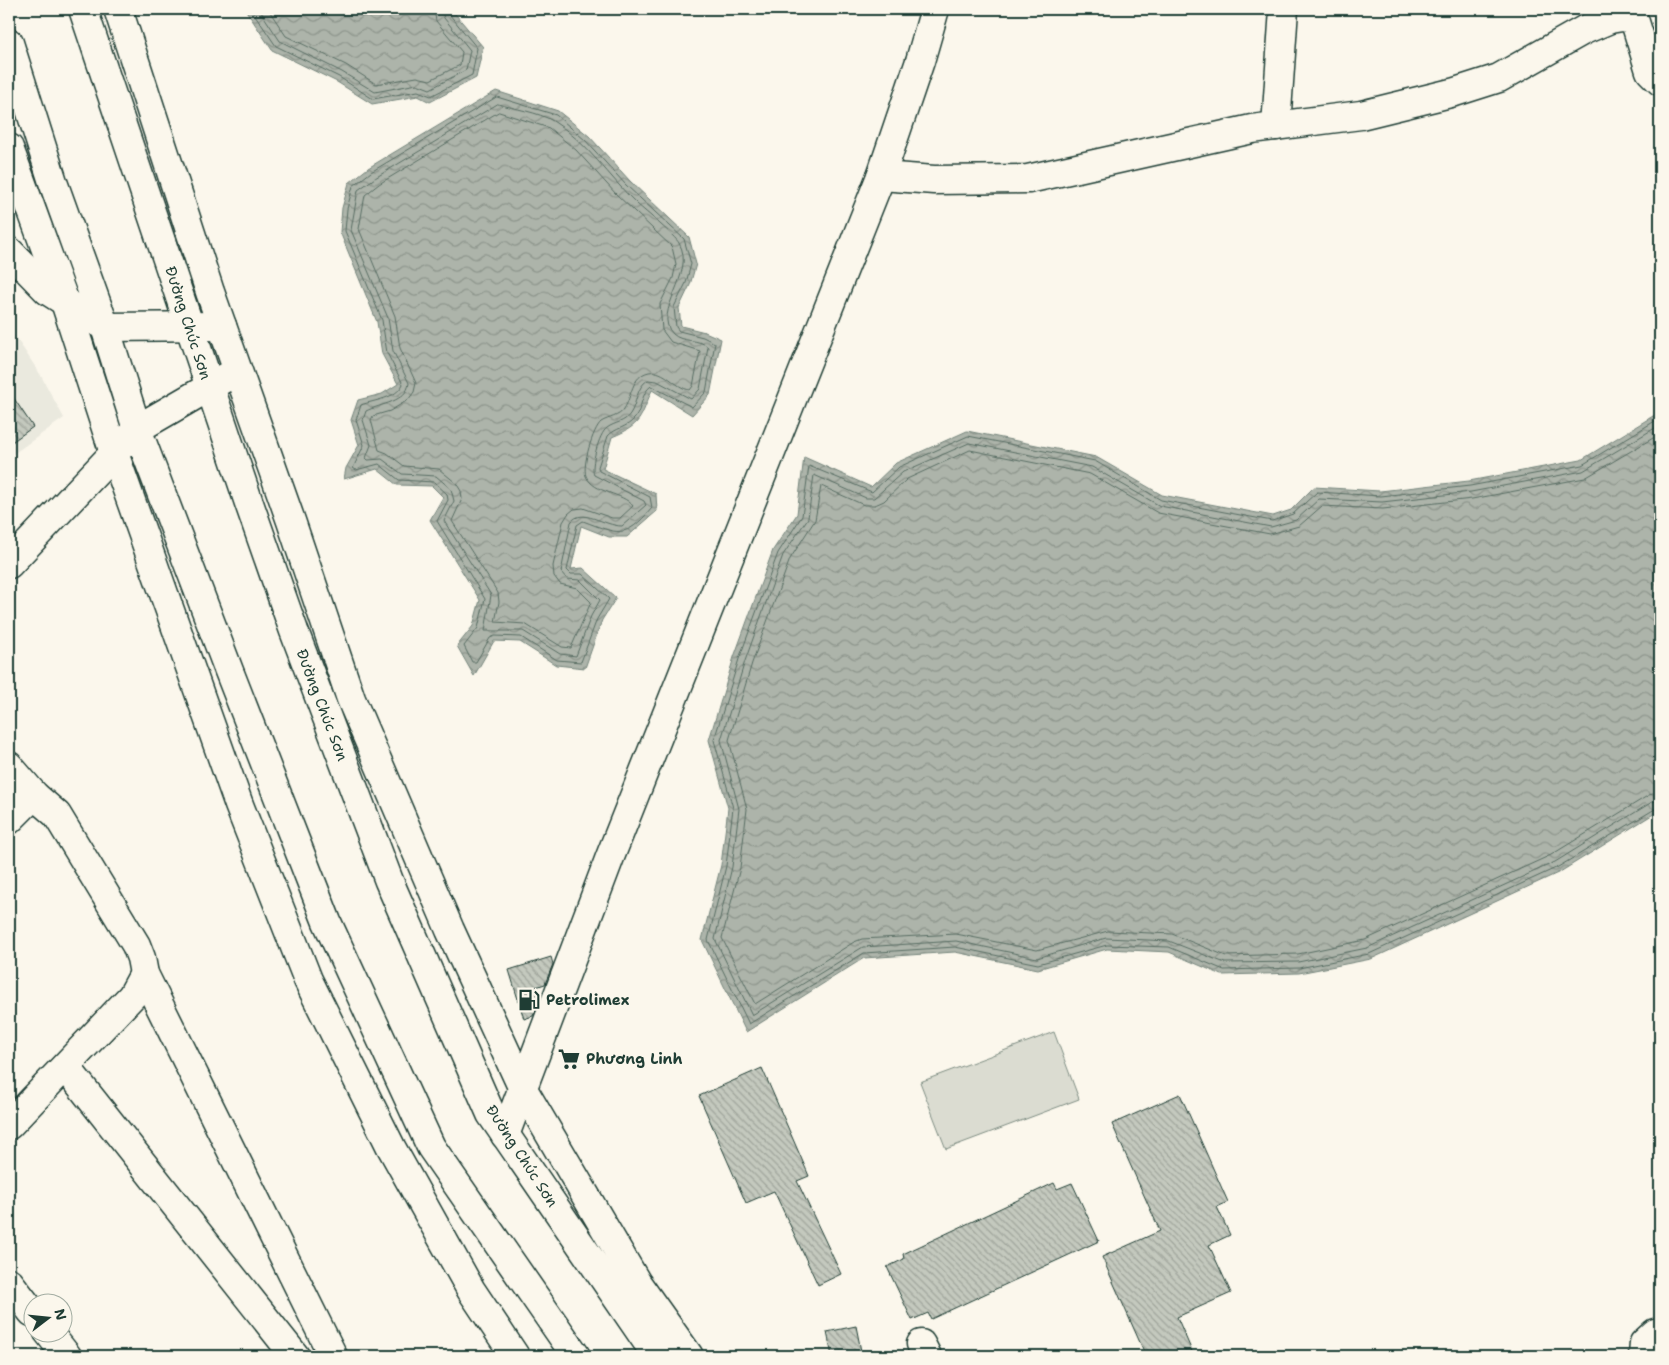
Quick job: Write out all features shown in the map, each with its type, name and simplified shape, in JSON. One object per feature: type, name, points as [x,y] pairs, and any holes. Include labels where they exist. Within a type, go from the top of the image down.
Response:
[{"type":"main road","name":"Đường Chúc Sơn","points":[[83,9],[294,631],[389,880],[491,1114],[656,1356]]},
{"type":"main road","name":"Đường Chúc Sơn","points":[[118,9],[222,326],[351,699],[450,930],[523,1089],[637,1284],[689,1356]]},
{"type":"main road","points":[[505,1135],[614,848],[882,176],[935,9]]},
{"type":"main road","points":[[1276,126],[1284,9]]},
{"type":"main road","points":[[882,176],[934,180],[1028,179],[1252,129],[1361,115],[1481,84],[1506,75],[1584,30],[1622,17],[1631,18],[1635,22],[1650,71],[1660,81]]},
{"type":"main road","points":[[9,43],[52,182],[105,328],[137,429],[228,671],[328,922],[431,1147],[576,1356]]},
{"type":"main road","points":[[9,148],[65,302],[114,453],[239,804],[308,980],[391,1147],[471,1290],[515,1356]]},
{"type":"main road","points":[[9,251],[48,291],[105,328],[222,326]]},
{"type":"main road","points":[[9,564],[137,429],[238,371]]},
{"type":"main road","points":[[9,766],[34,795],[57,815],[136,945],[142,958],[144,974],[333,1356]]},
{"type":"main road","points":[[9,820],[34,795]]},
{"type":"main road","points":[[9,1125],[132,996],[144,974]]},
{"type":"main road","points":[[66,1067],[295,1356]]},
{"type":"main road","points":[[9,1282],[22,1299]]},
{"type":"main road","points":[[1643,1356],[1644,1343],[1660,1332]]},
{"type":"main road","points":[[56,1342],[67,1356]]},
{"type":"shaded area","points":[[9,327],[40,374],[64,418],[9,457]]},
{"type":"shaded area","points":[[1054,1032],[1079,1099],[946,1149],[920,1082]]},
{"type":"water","points":[[245,9],[451,9],[483,47],[476,78],[430,102],[418,96],[372,104],[337,82],[272,50]]},
{"type":"water","points":[[496,91],[558,111],[589,136],[630,181],[689,237],[696,264],[690,285],[679,308],[681,326],[705,332],[721,339],[710,395],[692,415],[652,390],[642,414],[635,424],[612,437],[603,469],[656,494],[657,511],[627,537],[609,537],[581,526],[571,569],[583,568],[616,598],[602,620],[585,668],[556,665],[520,642],[494,641],[474,676],[457,646],[473,626],[480,600],[430,520],[443,497],[432,486],[397,485],[377,469],[344,479],[346,468],[359,445],[351,420],[358,400],[382,394],[398,384],[382,354],[377,322],[340,232],[342,208],[349,183],[368,168]]},
{"type":"water","points":[[1658,413],[1660,418],[1660,810],[1560,872],[1371,959],[1299,973],[1222,975],[1169,952],[1107,949],[1038,969],[955,952],[864,958],[746,1032],[702,940],[721,865],[728,808],[709,740],[734,657],[773,550],[797,514],[804,457],[871,487],[896,463],[967,431],[1096,457],[1162,495],[1273,516],[1291,510],[1314,487],[1380,491],[1469,481],[1581,460]]},
{"type":"building","points":[[9,391],[33,427],[9,444]]},
{"type":"building","name":"Petrolimex","points":[[551,957],[553,964],[545,984],[536,987],[540,999],[533,1016],[524,1019],[509,970]]},
{"type":"building","points":[[762,1068],[809,1176],[797,1181],[841,1274],[818,1285],[774,1191],[746,1203],[699,1096]]},
{"type":"building","points":[[1180,1094],[1228,1202],[1217,1207],[1230,1235],[1209,1245],[1231,1293],[1177,1317],[1194,1356],[1146,1356],[1102,1257],[1160,1231],[1112,1124]]},
{"type":"building","points":[[1054,1183],[1057,1189],[1072,1183],[1099,1241],[931,1319],[928,1313],[912,1320],[887,1267],[904,1259],[903,1254]]},
{"type":"building","points":[[856,1326],[862,1356],[832,1356],[827,1332]]},
{"type":"place","name":"Petrolimex","points":[[529,1000]]},
{"type":"place","name":"Phương Linh","points":[[569,1059]]}]
